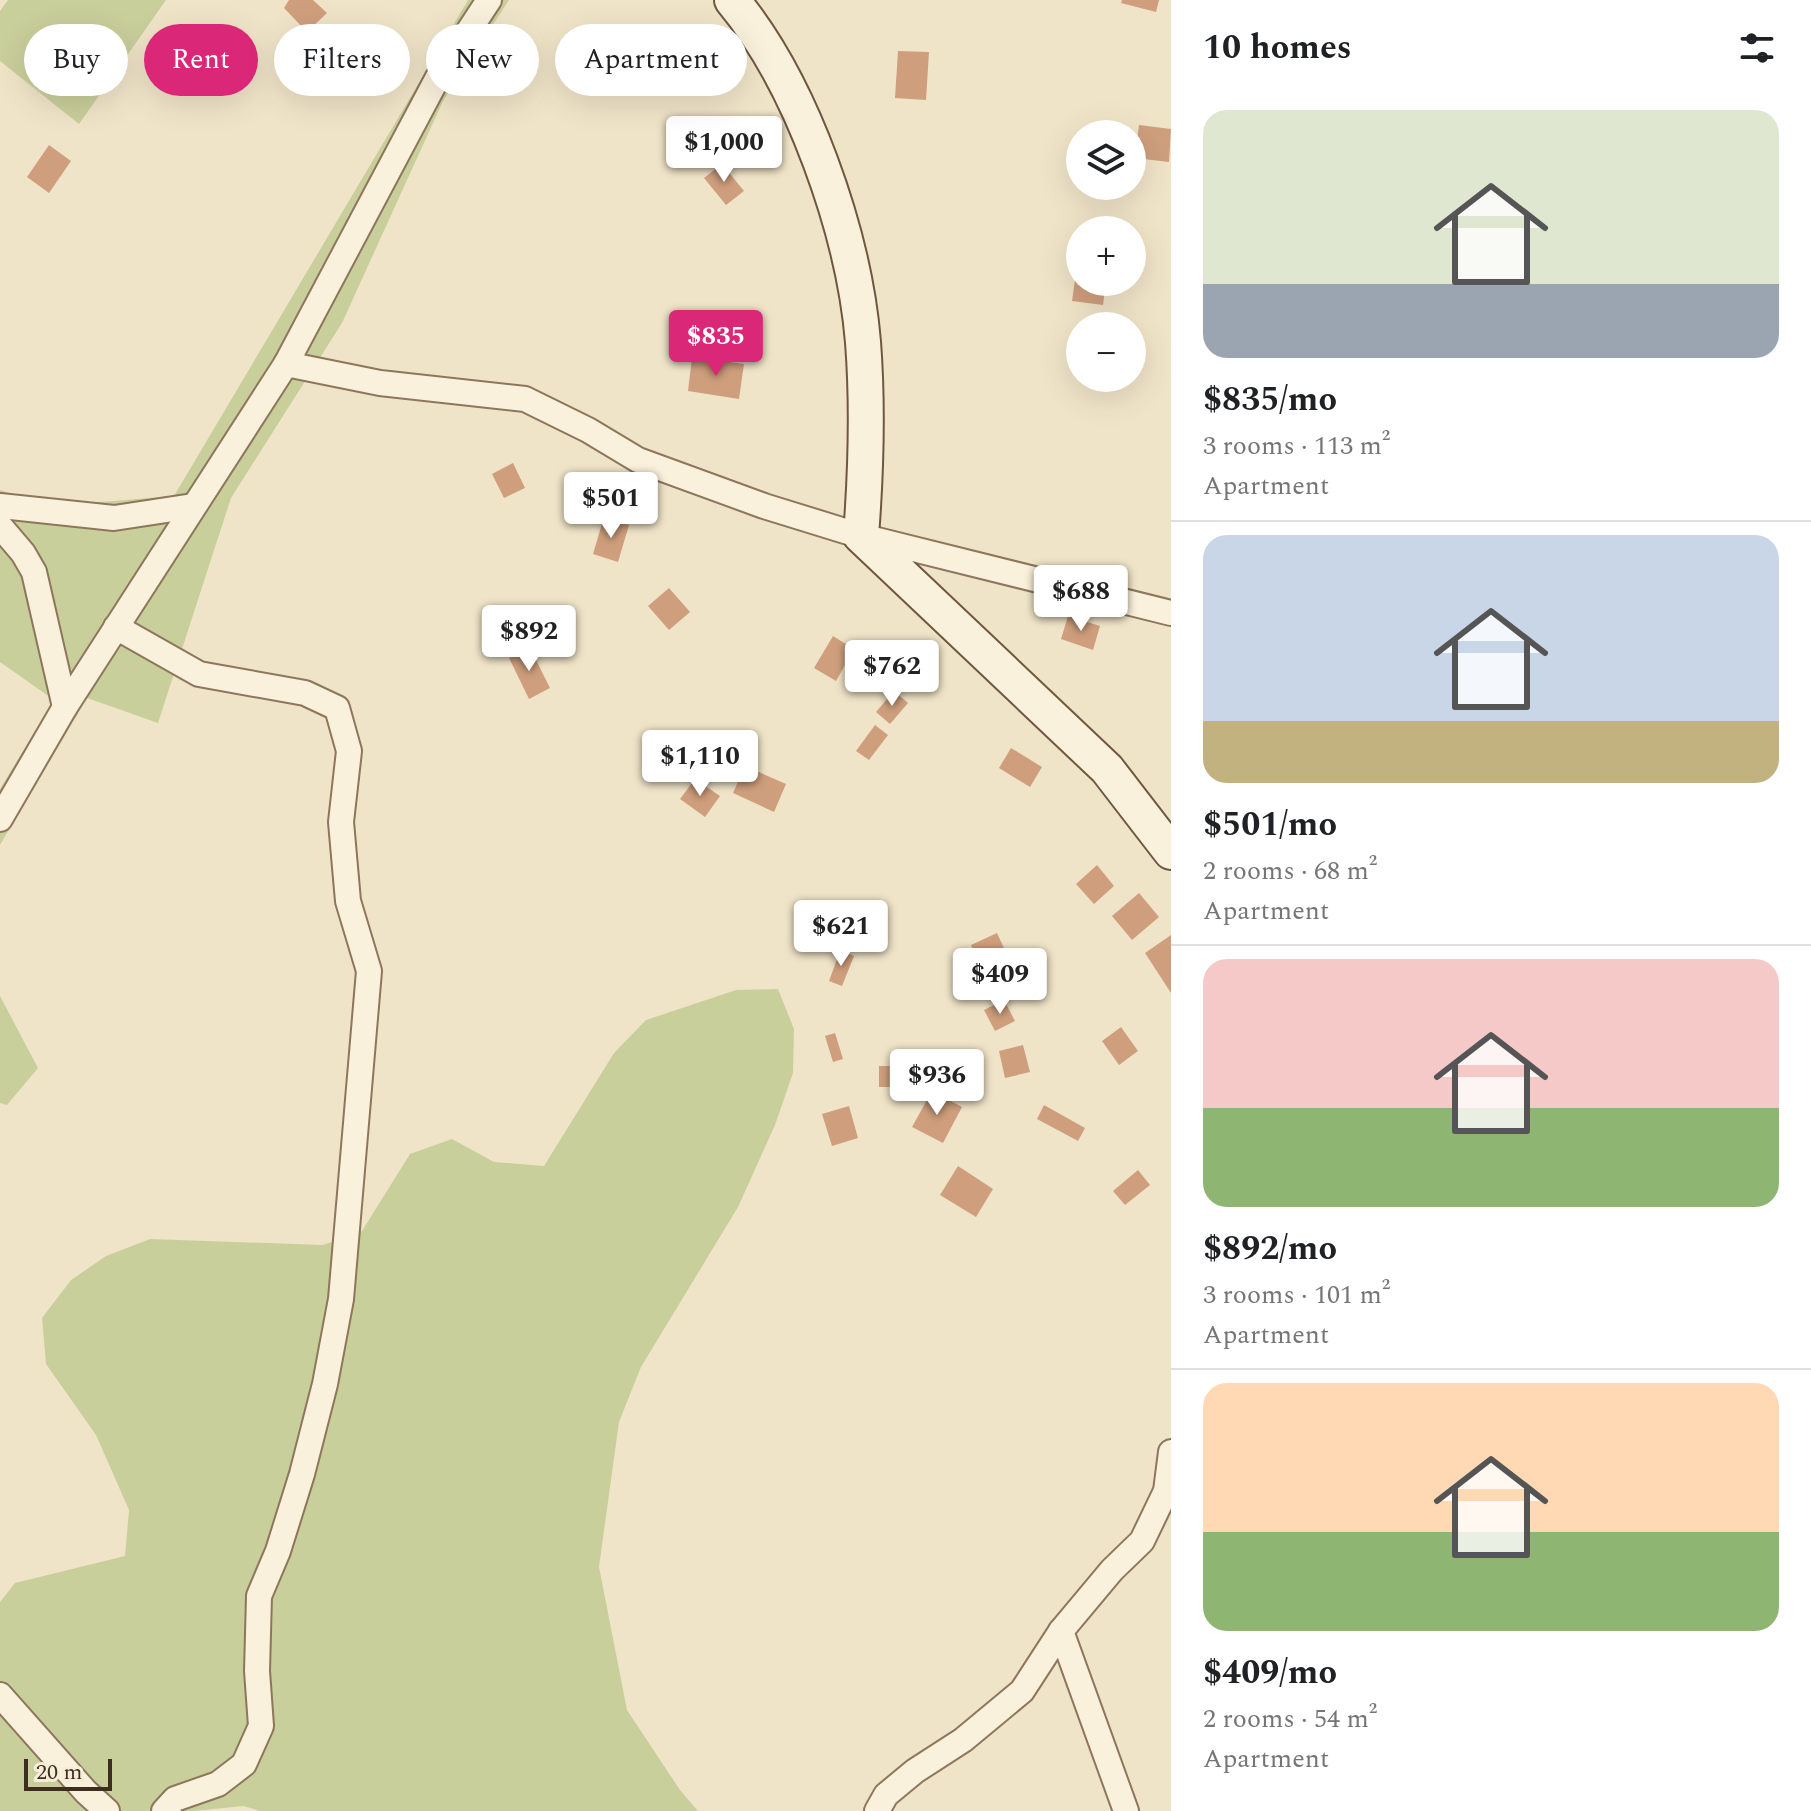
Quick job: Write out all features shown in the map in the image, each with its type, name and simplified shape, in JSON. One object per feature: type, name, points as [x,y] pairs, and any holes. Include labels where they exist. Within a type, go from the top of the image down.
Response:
[{"type":"street","points":[[0,819],[65,707],[286,364],[437,79],[489,0]]},
{"type":"street","points":[[732,0],[757,30],[796,100],[822,169],[851,268],[862,340],[867,452],[861,536]]},
{"type":"street","points":[[286,364],[380,383],[525,399],[588,430],[638,460],[764,506],[861,536],[1171,613]]},
{"type":"street","points":[[0,506],[114,518],[193,506]]},
{"type":"street","points":[[0,526],[23,553],[34,572],[65,707]]},
{"type":"street","points":[[861,536],[1107,769],[1171,852]]},
{"type":"street","points":[[116,627],[199,674],[305,693],[337,708],[349,751],[341,822],[348,901],[369,971],[341,1299],[325,1384],[302,1474],[278,1551],[259,1596],[257,1671],[261,1726],[244,1764],[218,1784],[175,1799],[164,1811]]},
{"type":"street","points":[[877,1811],[886,1795],[915,1771],[963,1740],[1022,1691],[1061,1631],[1112,1570],[1142,1541],[1166,1491],[1171,1452]]},
{"type":"street","points":[[1061,1631],[1126,1811]]},
{"type":"street","points":[[0,1695],[86,1792],[107,1811]]},
{"type":"green space","points":[[8,0],[166,0],[149,24],[144,24],[144,31],[128,54],[128,24],[24,24],[24,80],[0,61],[0,11]]},
{"type":"green space","points":[[468,0],[509,0],[493,24],[454,24]]},
{"type":"green space","points":[[426,71],[426,96],[446,96],[342,323],[231,498],[158,723],[87,698],[0,845],[0,789],[54,700],[0,662],[0,490],[51,506],[174,496]]},
{"type":"green space","points":[[44,96],[99,96],[79,124]]},
{"type":"green space","points":[[778,989],[794,1029],[793,1073],[775,1125],[738,1207],[641,1367],[619,1422],[599,1567],[627,1710],[680,1790],[698,1811],[260,1811],[244,1806],[194,1811],[0,1811],[0,1602],[15,1583],[125,1556],[129,1510],[96,1435],[46,1364],[42,1318],[71,1280],[106,1256],[150,1239],[323,1245],[362,1231],[410,1154],[452,1139],[494,1162],[544,1166],[614,1053],[646,1020],[736,990]]},
{"type":"green space","points":[[0,996],[38,1068],[7,1105],[0,1103]]},
{"type":"building","points":[[289,0],[313,0],[327,13],[315,24],[299,24],[284,8]]},
{"type":"building","points":[[1122,0],[1159,0],[1156,12],[1121,3]]},
{"type":"building","points":[[898,51],[929,52],[926,100],[895,98]]},
{"type":"building","points":[[1146,126],[1171,129],[1169,162],[1146,159]]},
{"type":"building","points":[[49,145],[71,161],[49,193],[27,177]]},
{"type":"building","points":[[722,164],[744,191],[726,205],[704,178]]},
{"type":"building","points":[[1073,296],[1104,296],[1103,305],[1072,301]]},
{"type":"building","points":[[692,357],[744,364],[739,399],[688,391]]},
{"type":"building","points":[[513,463],[525,488],[504,498],[492,474]]},
{"type":"building","points":[[604,517],[629,525],[618,562],[593,554]]},
{"type":"building","points":[[669,588],[690,612],[669,630],[648,606]]},
{"type":"building","points":[[1068,616],[1100,626],[1093,650],[1061,639]]},
{"type":"building","points":[[833,636],[854,649],[836,681],[814,668]]},
{"type":"building","points":[[530,648],[550,688],[529,699],[509,658]]},
{"type":"building","points":[[894,691],[908,703],[890,724],[876,712]]},
{"type":"building","points":[[875,725],[888,735],[869,760],[856,751]]},
{"type":"building","points":[[1011,748],[1042,767],[1030,787],[999,768]]},
{"type":"building","points":[[745,766],[786,784],[774,812],[733,793]]},
{"type":"building","points":[[695,779],[720,796],[705,817],[680,799]]},
{"type":"building","points":[[1097,865],[1114,886],[1094,904],[1076,884]]},
{"type":"building","points":[[1139,893],[1159,917],[1132,940],[1112,916]]},
{"type":"building","points":[[997,933],[1010,961],[984,974],[971,945]]},
{"type":"building","points":[[1171,935],[1171,993],[1145,953]]},
{"type":"building","points":[[840,951],[854,956],[842,986],[829,981]]},
{"type":"building","points":[[1004,1000],[1015,1021],[995,1031],[984,1010]]},
{"type":"building","points":[[1121,1027],[1138,1051],[1119,1065],[1102,1041]]},
{"type":"building","points":[[835,1033],[843,1059],[833,1062],[825,1036]]},
{"type":"building","points":[[1023,1045],[1030,1072],[1005,1078],[999,1051]]},
{"type":"building","points":[[879,1066],[906,1066],[906,1087],[879,1087]]},
{"type":"building","points":[[932,1091],[962,1107],[943,1143],[912,1127]]},
{"type":"building","points":[[1044,1105],[1085,1128],[1078,1141],[1037,1119]]},
{"type":"building","points":[[849,1106],[858,1138],[832,1146],[822,1114]]},
{"type":"building","points":[[958,1166],[993,1189],[976,1217],[940,1195]]},
{"type":"building","points":[[1138,1170],[1150,1185],[1125,1205],[1113,1191]]}]
